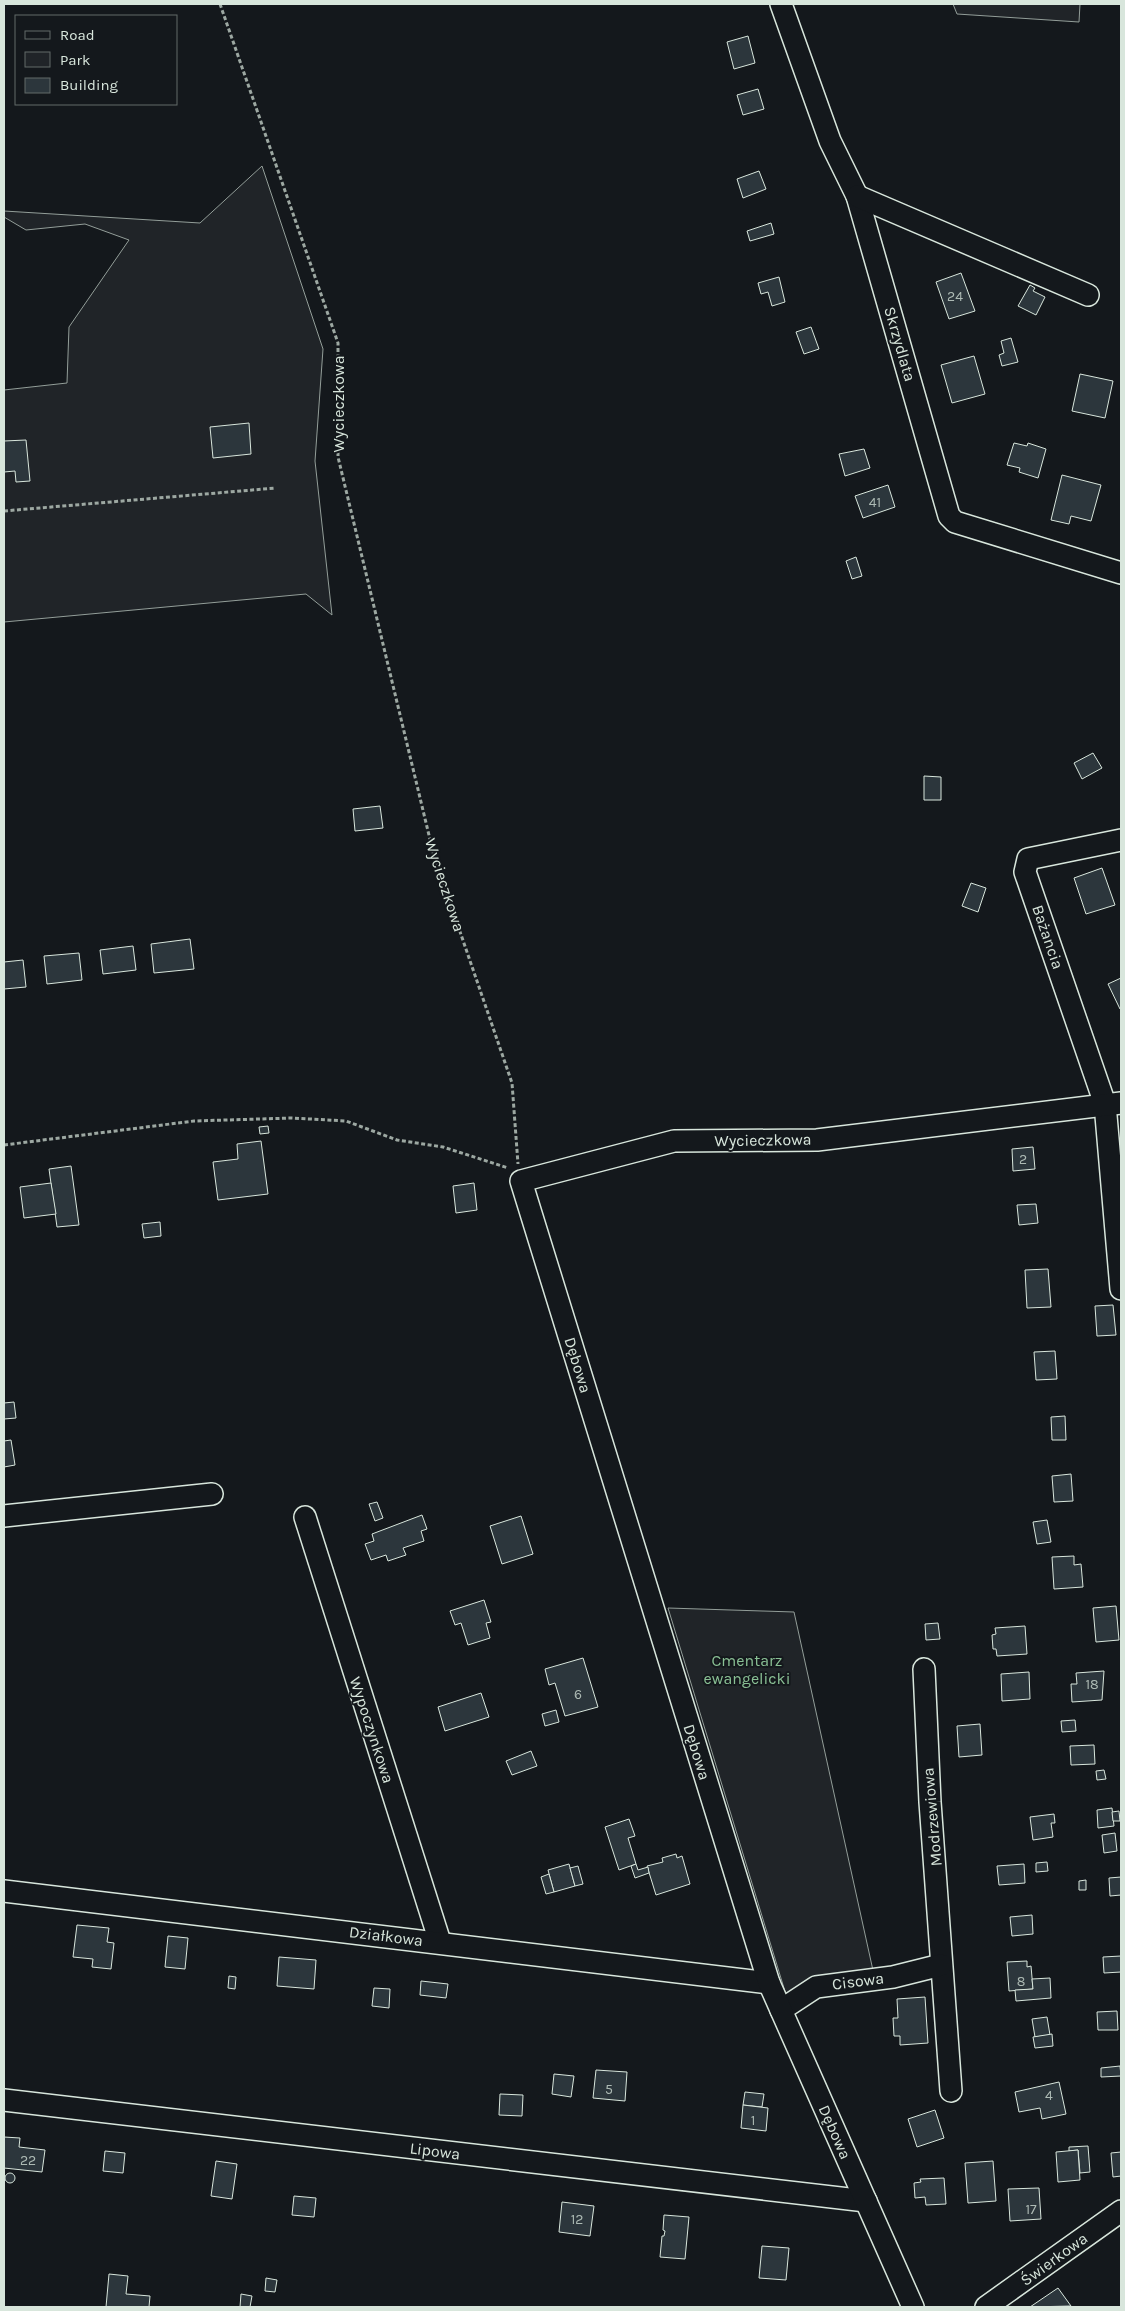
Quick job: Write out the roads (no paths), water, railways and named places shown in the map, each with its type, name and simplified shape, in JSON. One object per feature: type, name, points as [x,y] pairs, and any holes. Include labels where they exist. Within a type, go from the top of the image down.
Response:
[{"type":"street","name":"Skrzydlata","points":[[781,4],[830,141],[856,196],[950,516],[955,522],[1121,573]]},
{"type":"street","points":[[856,196],[1088,295]]},
{"type":"street","name":"Bażancia","points":[[1113,1103],[1025,872],[1028,859],[1121,840]]},
{"type":"street","points":[[1113,1103],[1121,1289]]},
{"type":"street","name":"Wycieczkowa","points":[[520,1176],[674,1141],[817,1140],[1113,1103]]},
{"type":"street","name":"Dębowa","points":[[520,1176],[769,1982],[913,2307]]},
{"type":"street","points":[[4,1516],[212,1494]]},
{"type":"street","name":"Wypoczynkowa","points":[[305,1517],[440,1942]]},
{"type":"street","name":"Modrzewiowa","points":[[924,1669],[926,1741],[951,2091]]},
{"type":"street","name":"Działkowa","points":[[4,1891],[769,1982]]},
{"type":"street","name":"Cisowa","points":[[781,2010],[816,1986],[893,1977],[942,1965]]},
{"type":"street","name":"Lipowa","points":[[4,2100],[866,2201]]},
{"type":"street","name":"Świerkowa","points":[[986,2307],[1121,2211]]},
{"type":"park label","name":"Cmentarz ewangelicki","points":[[747,1669]]}]
